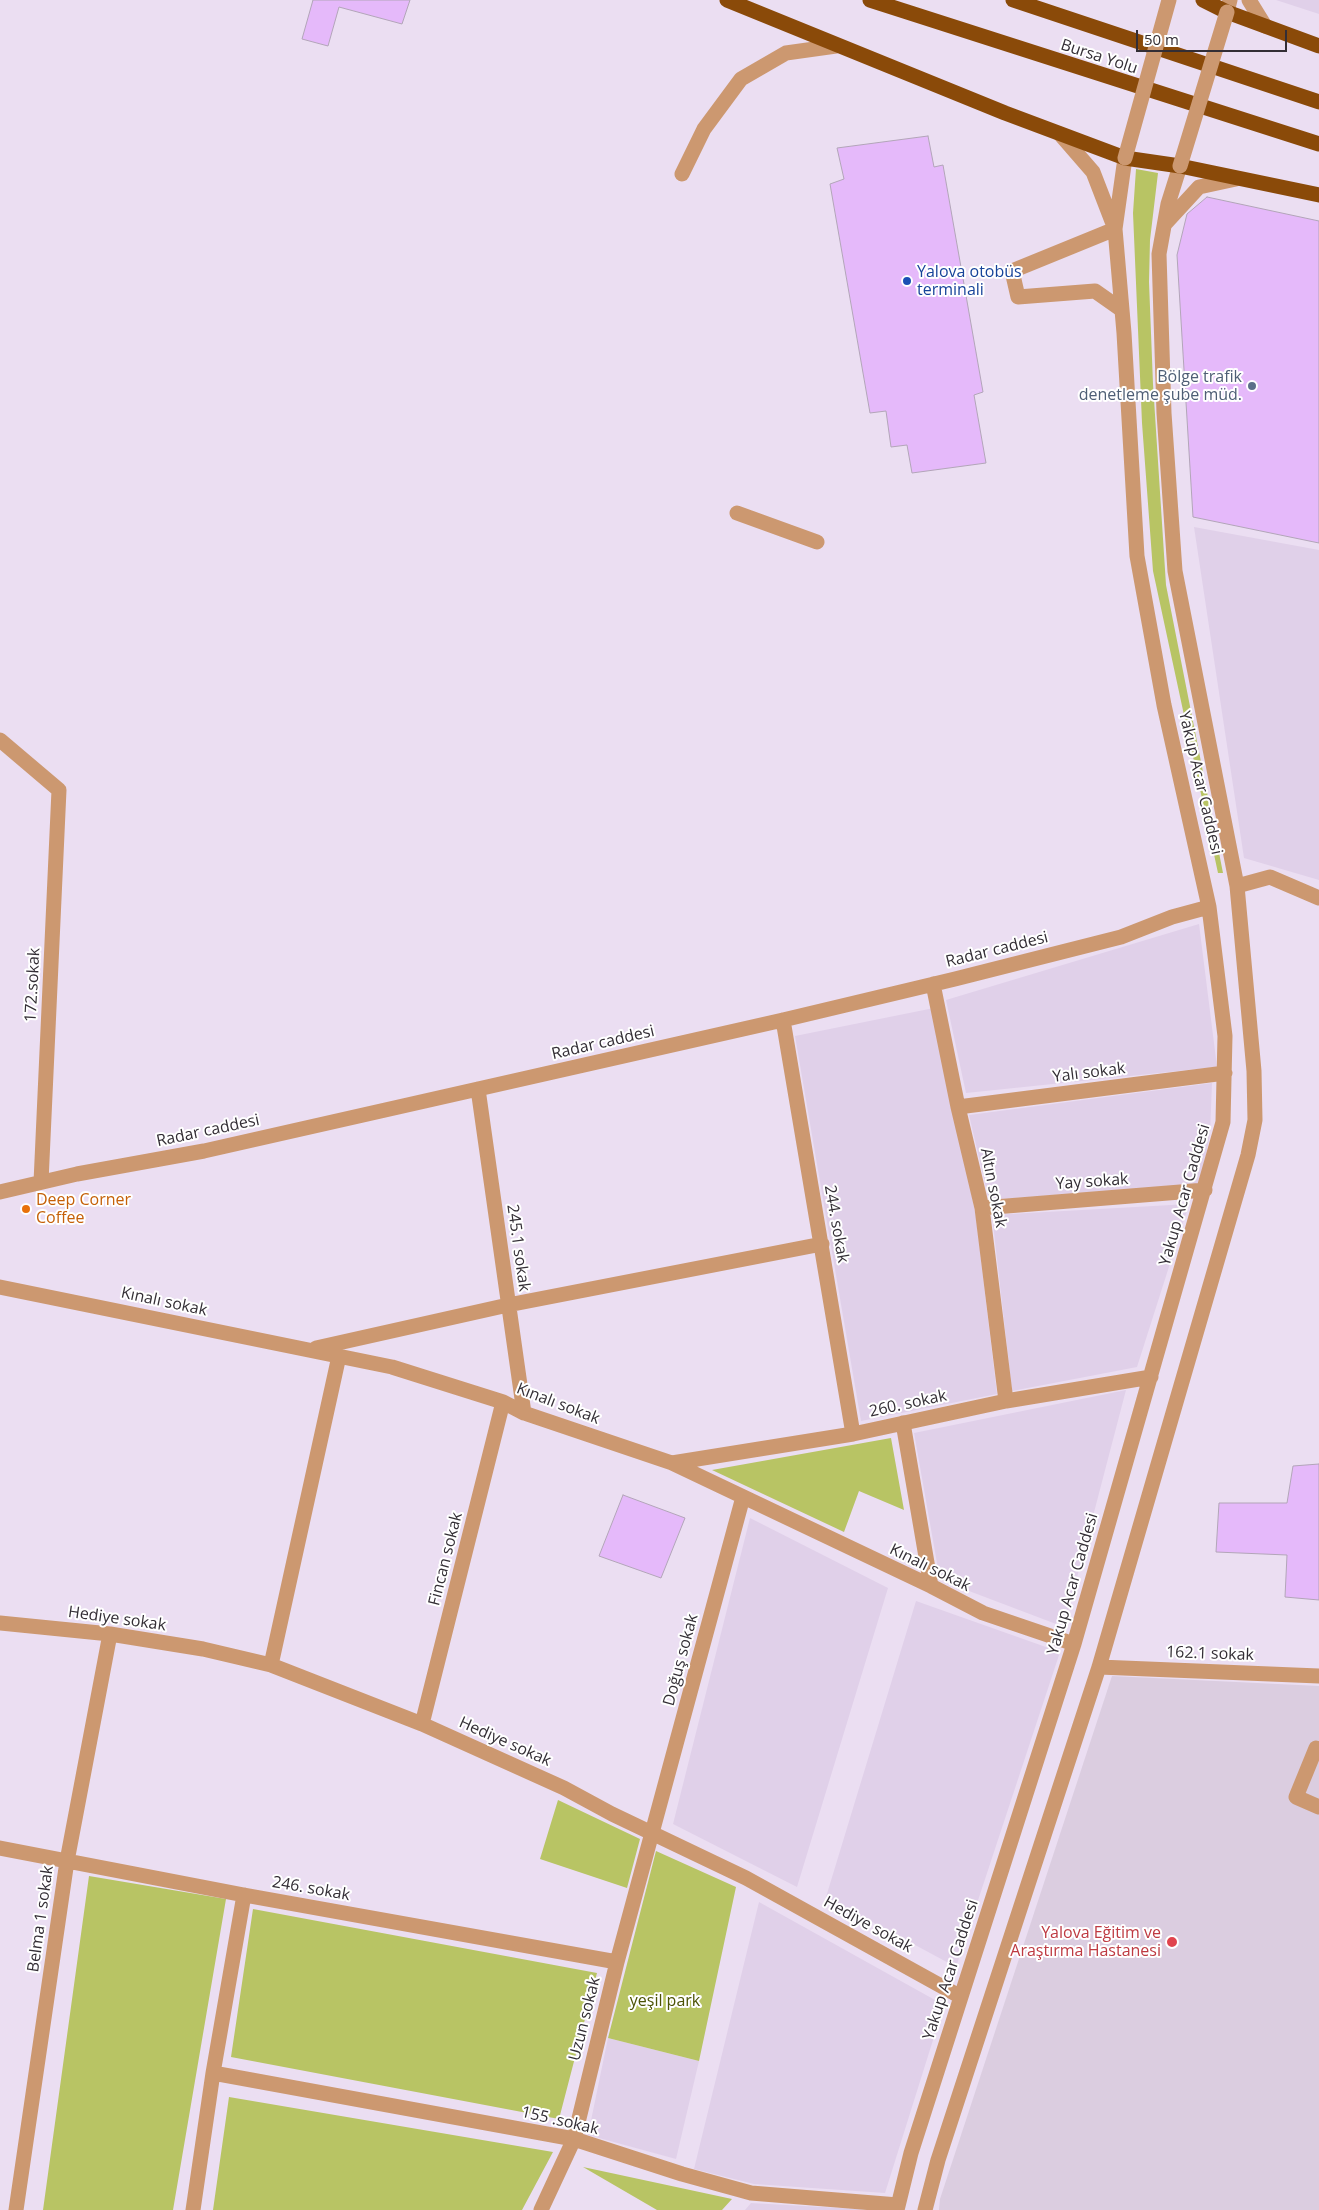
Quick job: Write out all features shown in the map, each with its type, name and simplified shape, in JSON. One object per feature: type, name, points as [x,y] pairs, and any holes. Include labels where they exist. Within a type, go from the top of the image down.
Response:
[{"type":"highway","points":[[727,0],[836,46],[1125,158],[1180,166],[1319,195]]},
{"type":"highway","name":"Bursa Yolu","points":[[870,0],[1319,144]]},
{"type":"highway","points":[[1013,0],[1319,102]]},
{"type":"highway","points":[[1203,0],[1229,6],[1265,26],[1319,46]]},
{"type":"street","name":"Yakup Acar Caddesi","points":[[898,2208],[912,2153],[1074,1644],[1224,1122],[1225,1036],[1209,907],[1164,705],[1136,556],[1122,310],[1115,229],[1125,158],[1169,0]]},
{"type":"street","points":[[1249,0],[1265,26]]},
{"type":"street","name":"Yakup Acar Caddesi","points":[[925,2210],[938,2160],[1099,1667],[1248,1155],[1255,1120],[1254,1072],[1236,886],[1175,571],[1164,414],[1159,254],[1168,204],[1229,6]]},
{"type":"street","points":[[682,174],[704,129],[741,79],[786,53],[836,46]]},
{"type":"street","points":[[1060,134],[1093,172],[1115,229],[1012,271],[1018,297],[1094,291],[1122,310]]},
{"type":"street","points":[[1164,225],[1199,187],[1236,179]]},
{"type":"street","points":[[737,513],[817,542]]},
{"type":"street","name":"172.sokak","points":[[0,740],[60,790],[41,1182]]},
{"type":"street","points":[[1236,886],[1270,877],[1319,898]]},
{"type":"street","name":"Radar caddesi","points":[[0,1192],[77,1174],[204,1150],[783,1020],[1121,937],[1172,917],[1209,907]]},
{"type":"street","name":"Altın sokak","points":[[934,984],[958,1106],[982,1208],[1006,1400]]},
{"type":"street","name":"244. sokak","points":[[783,1020],[853,1434]]},
{"type":"street","name":"Yalı sokak","points":[[958,1106],[1225,1074]]},
{"type":"street","name":"245.1 sokak","points":[[478,1089],[524,1413]]},
{"type":"street","name":"Yay sokak","points":[[982,1208],[1205,1190]]},
{"type":"street","points":[[309,1350],[508,1305],[822,1244]]},
{"type":"street","name":"Kınalı sokak","points":[[0,1287],[392,1367],[503,1402],[524,1413],[672,1463],[931,1586],[983,1613],[1074,1644]]},
{"type":"street","points":[[271,1665],[338,1356]]},
{"type":"street","name":"260. sokak","points":[[672,1463],[853,1434],[1006,1400],[1151,1377]]},
{"type":"street","name":"Fincan sokak","points":[[422,1724],[503,1402]]},
{"type":"street","points":[[902,1423],[931,1586]]},
{"type":"street","name":"Doğuş sokak","points":[[652,1832],[743,1497]]},
{"type":"street","name":"Hediye sokak","points":[[0,1623],[110,1634],[203,1649],[271,1665],[422,1724],[564,1788],[612,1814],[746,1878],[961,1997]]},
{"type":"street","name":"Belma 1 sokak","points":[[16,2210],[67,1861],[110,1634]]},
{"type":"street","name":"162.1 sokak","points":[[1099,1667],[1319,1676]]},
{"type":"street","points":[[1319,1749],[1316,1748],[1296,1797],[1319,1807]]},
{"type":"street","name":"Uzun sokak","points":[[541,2210],[574,2139],[617,1962],[652,1832]]},
{"type":"street","name":"246. sokak","points":[[0,1848],[244,1895],[617,1962]]},
{"type":"street","points":[[193,2210],[213,2073],[244,1895]]},
{"type":"street","name":"155 .sokak","points":[[213,2073],[574,2139],[682,2174],[751,2192],[898,2208]]},
{"type":"shaded area","points":[[1276,0],[1319,0],[1319,14]]},
{"type":"shaded area","points":[[1194,527],[1319,550],[1319,880],[1244,858]]},
{"type":"shaded area","points":[[1199,924],[1217,1067],[966,1093],[946,1000]]},
{"type":"shaded area","points":[[934,1008],[976,1217],[997,1394],[861,1421],[795,1036]]},
{"type":"shaded area","points":[[1212,1083],[1210,1134],[1201,1184],[989,1200],[969,1115]]},
{"type":"shaded area","points":[[1189,1204],[1137,1367],[1012,1391],[992,1215]]},
{"type":"shaded area","points":[[1126,1390],[1064,1627],[940,1580],[914,1433]]},
{"type":"shaded area","points":[[750,1518],[888,1588],[797,1887],[673,1824]]},
{"type":"shaded area","points":[[916,1601],[1060,1652],[956,1967],[826,1897]]},
{"type":"shaded area","name":"Yalova Eğitim ve Araştırma Hastanesi","points":[[1112,1676],[1319,1686],[1319,2210],[939,2210],[940,2199]]},
{"type":"shaded area","points":[[759,1902],[944,2005],[885,2193],[754,2184],[694,2169]]},
{"type":"shaded area","points":[[608,2038],[699,2061],[676,2159],[588,2135]]},
{"type":"shaded area","points":[[751,2203],[875,2210],[745,2210]]},
{"type":"green space","points":[[1136,169],[1158,173],[1150,240],[1149,282],[1153,384],[1166,585],[1223,873],[1218,873],[1153,571],[1142,423],[1133,213]]},
{"type":"green space","points":[[891,1438],[904,1510],[859,1491],[844,1532],[712,1470]]},
{"type":"green space","points":[[558,1800],[640,1839],[627,1888],[540,1859]]},
{"type":"green space","name":"yeşil park","points":[[656,1851],[736,1887],[699,2061],[608,2038]]},
{"type":"green space","points":[[89,1876],[226,1899],[173,2210],[43,2210]]},
{"type":"green space","points":[[253,1909],[597,1973],[559,2119],[231,2057]]},
{"type":"green space","points":[[229,2097],[553,2152],[522,2210],[213,2210]]},
{"type":"green space","points":[[583,2167],[732,2199],[722,2210],[657,2210]]},
{"type":"building","points":[[313,0],[410,0],[402,24],[339,7],[328,46],[302,39]]},
{"type":"building","points":[[928,136],[934,167],[943,165],[983,392],[974,395],[986,463],[912,473],[907,445],[891,447],[886,411],[870,413],[830,184],[844,179],[837,148]]},
{"type":"building","name":"Bölge trafik denetleme şube müd.","points":[[1207,197],[1319,221],[1319,543],[1193,517],[1177,255],[1187,214]]},
{"type":"building","points":[[1319,1464],[1319,1600],[1285,1597],[1287,1555],[1216,1552],[1219,1503],[1287,1503],[1293,1466]]},
{"type":"building","points":[[623,1495],[685,1518],[661,1578],[599,1556]]},
{"type":"place","name":"Yalova otobüs terminali","points":[[907,281]]},
{"type":"place","name":"Bölge trafik denetleme şube müd.","points":[[1252,386]]},
{"type":"place","name":"Deep Corner Coffee","points":[[26,1209]]},
{"type":"place","name":"Yalova Eğitim ve Araştırma Hastanesi","points":[[1172,1942]]}]
